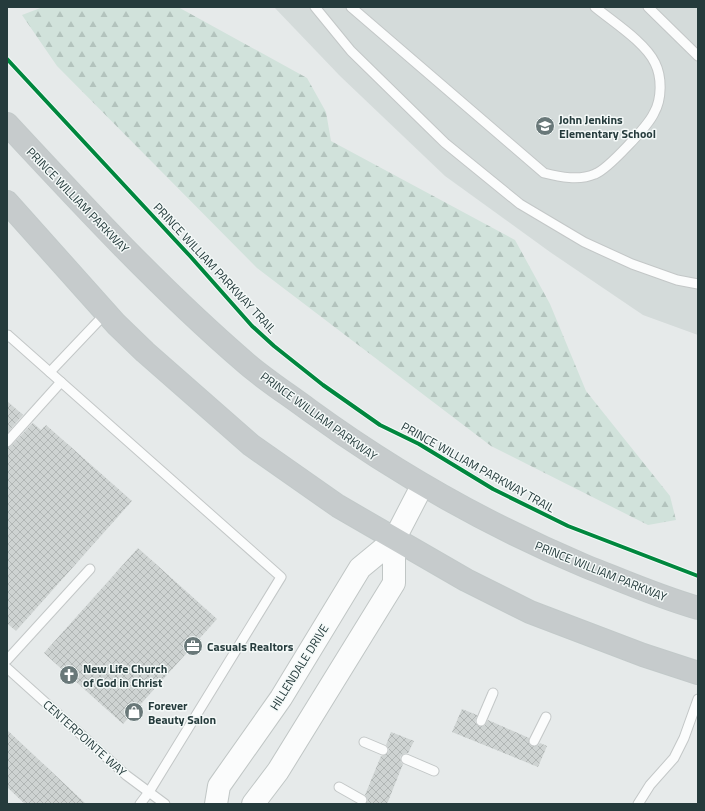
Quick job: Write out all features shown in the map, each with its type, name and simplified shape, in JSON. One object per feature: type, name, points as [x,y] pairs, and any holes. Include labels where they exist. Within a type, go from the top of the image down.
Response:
[{"type":"highway","name":"PRINCE WILLIAM PARKWAY","points":[[7,124],[102,226],[169,293],[250,366],[348,438],[422,486],[477,516],[543,548],[632,585],[697,604]]},
{"type":"highway","points":[[7,202],[106,314],[145,352],[251,445],[338,506],[394,540],[466,580],[530,612],[643,655],[698,673]]},
{"type":"main road","name":"HILLENDALE DRIVE","points":[[216,804],[219,786],[282,698],[360,568],[394,540],[422,486]]},
{"type":"main road","name":"HILLENDALE DRIVE","points":[[253,804],[278,771],[394,583],[394,540]]},
{"type":"lane","points":[[315,7],[351,51],[445,143],[520,204],[584,242],[632,264],[677,280],[698,284]]},
{"type":"lane","points":[[351,7],[544,173],[559,177],[575,178],[595,174],[613,162],[654,114],[660,98],[660,77],[655,62],[644,47],[595,7]]},
{"type":"lane","points":[[648,7],[698,56]]},
{"type":"lane","points":[[50,372],[106,314]]},
{"type":"lane","points":[[8,336],[281,577],[149,792],[140,804]]},
{"type":"lane","points":[[7,442],[61,382]]},
{"type":"lane","points":[[7,660],[90,569]]},
{"type":"lane","name":"CENTERPOINTE WAY","points":[[7,668],[126,775],[165,804]]},
{"type":"lane","points":[[481,720],[493,693]]},
{"type":"lane","points":[[638,804],[650,785],[674,758],[684,738],[698,699]]},
{"type":"lane","points":[[534,741],[546,717]]},
{"type":"lane","points":[[364,742],[384,750]]},
{"type":"lane","points":[[406,760],[434,771]]},
{"type":"lane","points":[[339,787],[362,800]]},
{"type":"shaded area","name":"John Jenkins Elementary School","points":[[274,7],[698,7],[698,335],[643,315],[550,252],[445,176],[340,76]]},
{"type":"green space","points":[[43,7],[178,7],[307,78],[326,112],[331,141],[515,240],[550,304],[586,391],[670,496],[676,520],[648,525],[491,446],[257,268],[57,66],[22,15]]},
{"type":"building","points":[[7,401],[23,415],[7,433]]},
{"type":"building","points":[[33,423],[41,430],[46,425],[132,501],[16,631],[7,623],[7,448],[11,446]]},
{"type":"building","points":[[138,548],[217,619],[123,724],[44,653]]},
{"type":"building","points":[[462,709],[477,715],[475,722],[478,726],[484,726],[488,720],[529,738],[529,744],[532,746],[537,746],[540,743],[547,746],[538,767],[452,732]]},
{"type":"building","points":[[7,730],[86,804],[25,804],[7,787]]},
{"type":"building","points":[[391,732],[414,741],[408,753],[403,754],[400,757],[403,764],[387,804],[366,804],[368,800],[365,795],[381,756],[388,753],[389,749],[386,745]]},
{"type":"cycle path","name":"PRINCE WILLIAM PARKWAY TRAIL","points":[[7,59],[190,256],[252,326],[274,346],[323,385],[380,425],[419,444],[493,489],[568,526],[698,576]]},
{"type":"place","name":"John Jenkins Elementary School","points":[[545,126]]},
{"type":"place","name":"Casuals Realtors","points":[[193,646]]},
{"type":"place","name":"New Life Church of God in Christ","points":[[69,675]]},
{"type":"place","name":"Forever Beauty Salon","points":[[134,712]]}]
